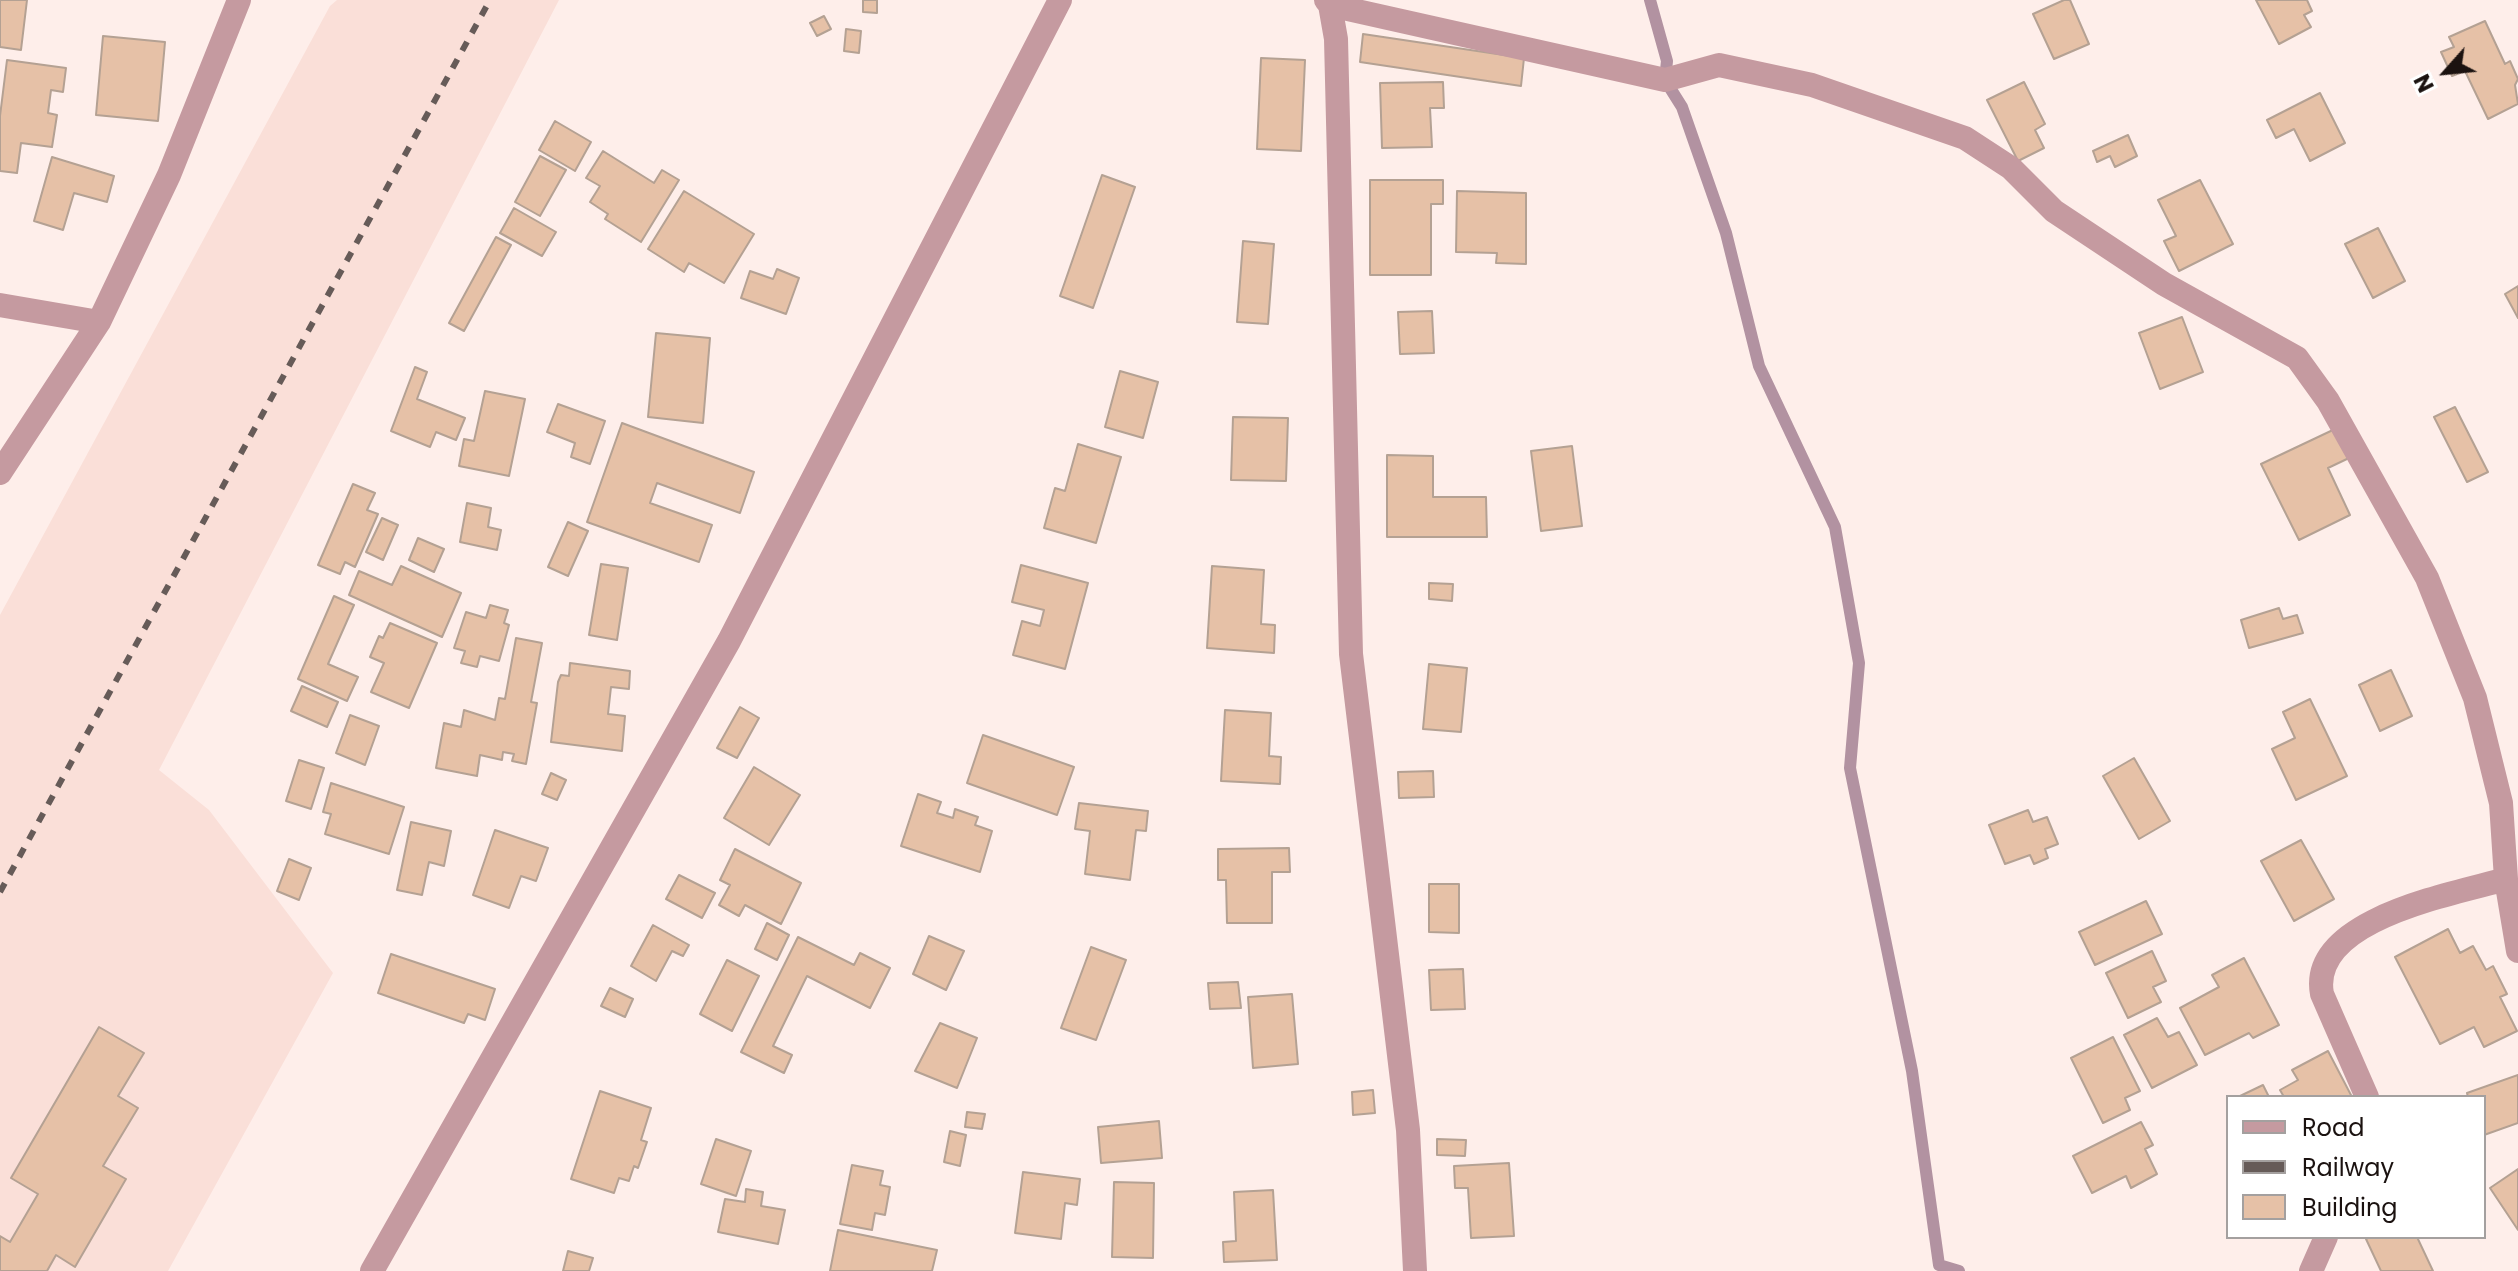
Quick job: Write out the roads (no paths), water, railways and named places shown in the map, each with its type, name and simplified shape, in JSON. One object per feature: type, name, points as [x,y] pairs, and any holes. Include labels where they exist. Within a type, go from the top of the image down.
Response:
[{"type":"street","points":[[0,473],[99,322],[169,175],[239,0]]},
{"type":"street","points":[[372,1271],[729,641],[1060,0]]},
{"type":"street","points":[[1415,1271],[1408,1130],[1351,654],[1345,507],[1336,39],[1328,2],[1665,80],[1719,65],[1812,85],[1965,138],[2011,168],[2054,211],[2164,284],[2297,358],[2328,401],[2427,578],[2475,698],[2501,803],[2506,879],[2518,951]]},
{"type":"street","points":[[0,305],[99,322]]},
{"type":"street","points":[[2366,1095],[2322,994],[2319,980],[2325,960],[2354,933],[2392,913],[2506,879]]},
{"type":"street","points":[[2311,1271],[2325,1239]]},
{"type":"waterway","points":[[1650,0],[1667,61],[1665,80],[1682,107],[1726,233],[1759,366],[1835,527],[1859,663],[1850,768],[1912,1071],[1939,1265],[1959,1271]]},
{"type":"railway","points":[[0,892],[490,0]]}]
